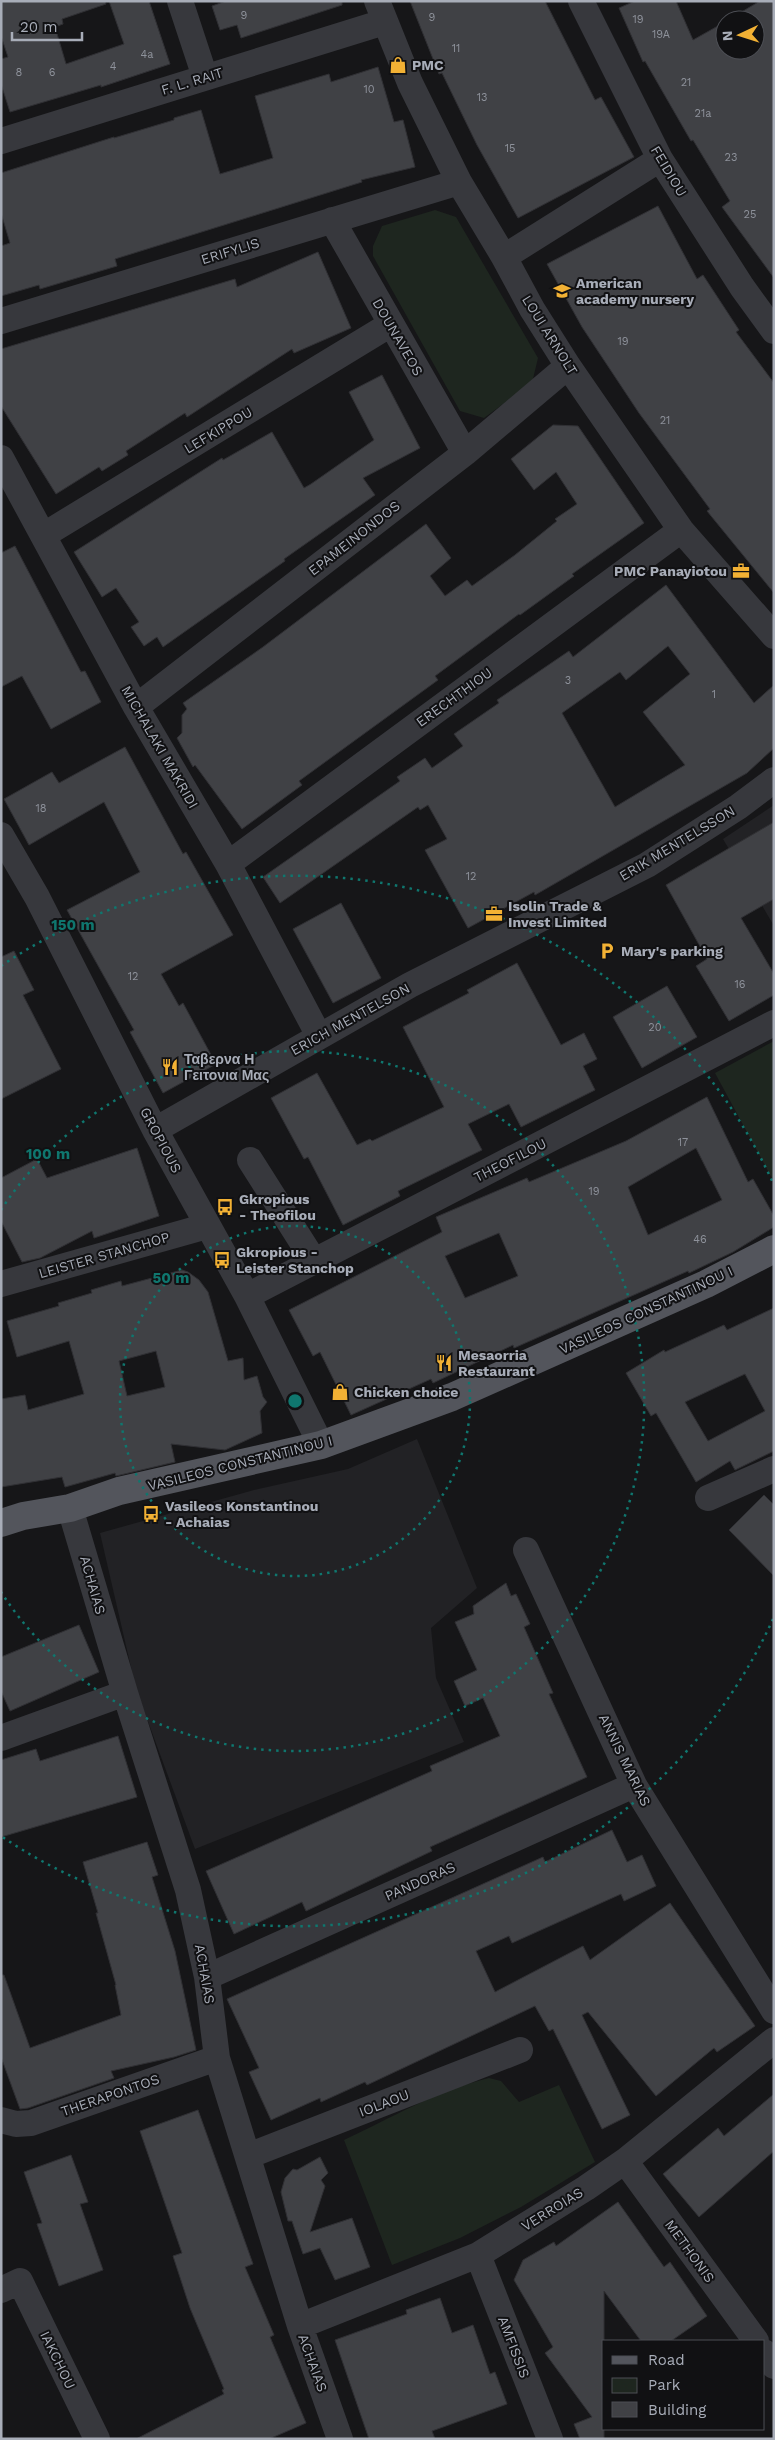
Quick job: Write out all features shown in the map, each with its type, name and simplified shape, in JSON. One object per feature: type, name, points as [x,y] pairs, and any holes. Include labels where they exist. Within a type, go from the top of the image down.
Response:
[{"type":"main road","name":"VASILEOS CONSTANTINOU I","points":[[1,1523],[24,1516],[70,1508],[119,1491],[321,1445],[452,1397],[706,1284],[774,1250]]},
{"type":"street","points":[[180,1],[205,77]]},
{"type":"street","name":"FEIDIOU","points":[[581,1],[660,159],[742,287],[774,331]]},
{"type":"street","name":"F. L. RAIT","points":[[1,141],[205,77],[381,12]]},
{"type":"street","name":"LOUI ARNOLT","points":[[381,12],[410,83],[459,182],[504,257],[532,309],[568,366],[681,530],[774,636]]},
{"type":"street","points":[[504,257],[660,159]]},
{"type":"street","name":"ERIFYLIS","points":[[1,321],[459,182]]},
{"type":"street","name":"DOUNAVEOS","points":[[332,220],[465,453]]},
{"type":"street","name":"LEFKIPPOU","points":[[44,535],[392,324]]},
{"type":"street","name":"EPAMEINONDOS","points":[[136,706],[465,453],[568,366]]},
{"type":"street","name":"MICHALAKI MAKRIDI","points":[[1,458],[136,706],[228,864],[318,1036]]},
{"type":"street","name":"ERECHTHIOU","points":[[228,864],[681,530]]},
{"type":"street","name":"ERIK MENTELSSON","points":[[523,928],[647,865],[738,807],[774,780]]},
{"type":"street","name":"GROPIOUS","points":[[1,835],[37,897],[155,1130],[247,1296],[321,1445]]},
{"type":"street","name":"ERICH MENTELSON","points":[[155,1130],[410,985],[523,928]]},
{"type":"street","name":"THEOFILOU","points":[[247,1296],[774,1023]]},
{"type":"street","points":[[250,1160],[314,1261]]},
{"type":"street","name":"LEISTER STANCHOP","points":[[1,1284],[207,1226]]},
{"type":"street","points":[[708,1498],[774,1469]]},
{"type":"street","name":"ACHAIAS","points":[[70,1508],[125,1693],[188,1890],[207,1977],[218,2058],[300,2326],[340,2439]]},
{"type":"street","name":"ANNIS MARIAS","points":[[526,1550],[634,1785],[774,2011]]},
{"type":"street","points":[[1,1738],[125,1693]]},
{"type":"street","name":"PANDORAS","points":[[207,1977],[634,1785]]},
{"type":"street","name":"VERROIAS","points":[[300,2326],[478,2255],[586,2188],[625,2161],[774,2040]]},
{"type":"street","name":"IOLAOU","points":[[248,2156],[520,2050]]},
{"type":"street","name":"THERAPONTOS","points":[[1,2120],[16,2124],[31,2123],[218,2058]]},
{"type":"street","name":"METHONIS","points":[[625,2161],[755,2340]]},
{"type":"street","name":"AMFISSIS","points":[[478,2255],[550,2439]]},
{"type":"street","name":"IAKCHOU","points":[[10,2285],[97,2439]]},
{"type":"street","points":[[765,2353],[774,2366]]},
{"type":"shaded area","points":[[774,805],[774,926],[723,839]]},
{"type":"shaded area","points":[[417,1439],[477,1588],[431,1628],[436,1678],[464,1742],[195,1849],[136,1689],[100,1533],[254,1490],[348,1469]]},
{"type":"green space","points":[[435,210],[456,217],[538,358],[532,383],[484,418],[460,411],[373,256],[373,246],[382,226]]},
{"type":"green space","points":[[774,1041],[774,1182],[715,1073]]},
{"type":"green space","points":[[489,2078],[501,2081],[519,2102],[559,2085],[595,2162],[521,2207],[460,2238],[392,2265],[344,2140],[433,2097]]},
{"type":"building","points":[[1,1],[105,1],[106,4],[62,19],[63,24],[55,27],[66,64],[124,44],[109,1],[149,1],[170,64],[101,87],[101,85],[10,112],[1,84],[1,59],[8,57],[1,36]]},
{"type":"building","points":[[226,1],[342,1],[342,5],[241,38],[237,25],[220,30],[212,6]]},
{"type":"building","points":[[410,1],[545,1],[595,100],[601,97],[634,157],[518,218],[477,145],[442,73],[439,74]]},
{"type":"building","points":[[635,1],[676,1],[693,40],[715,28],[715,60],[765,60],[765,10],[745,10],[760,1],[774,1],[774,278],[722,207],[730,201],[693,140],[691,141],[645,61],[643,62],[619,8]]},
{"type":"building","points":[[378,67],[394,122],[403,120],[415,167],[361,180],[362,182],[115,259],[117,266],[40,289],[39,285],[1,296],[1,246],[10,243],[1,213],[1,173],[201,110],[220,174],[273,158],[255,96],[329,74],[331,82]]},
{"type":"building","points":[[658,206],[697,279],[703,275],[739,330],[736,332],[774,383],[774,593],[707,511],[710,509],[639,413],[582,327],[547,264]]},
{"type":"building","points":[[318,252],[351,328],[294,353],[292,349],[187,417],[185,413],[126,451],[128,455],[102,471],[99,467],[56,494],[1,406],[1,349],[235,279],[237,287]]},
{"type":"building","points":[[382,375],[420,448],[363,478],[375,495],[284,559],[285,561],[163,647],[157,637],[144,646],[131,627],[139,622],[116,588],[102,597],[74,552],[222,458],[223,460],[272,432],[304,488],[311,484],[374,440],[349,392]]},
{"type":"building","points":[[553,425],[578,426],[644,523],[435,676],[438,680],[299,781],[302,785],[242,829],[195,765],[193,767],[177,738],[182,733],[182,715],[187,709],[183,703],[263,647],[426,524],[451,558],[430,576],[445,596],[467,580],[472,586],[515,555],[557,521],[555,519],[577,504],[556,472],[534,490],[511,459]]},
{"type":"building","points":[[15,546],[81,672],[85,671],[101,702],[51,729],[22,676],[1,687],[1,553]]},
{"type":"building","points":[[666,585],[754,703],[774,685],[774,748],[747,773],[535,895],[534,892],[468,928],[425,850],[447,839],[428,805],[420,810],[418,807],[280,903],[263,877],[400,781],[397,777],[425,758],[432,768],[463,746],[454,734],[499,703],[497,700],[569,651],[573,657]],"holes":[[[668,646],[690,674],[643,712],[685,765],[615,807],[562,713],[620,672],[626,680]]]},
{"type":"building","points":[[125,747],[183,854],[186,852],[233,935],[161,974],[179,1006],[183,1003],[216,1064],[163,1093],[130,1032],[134,1030],[67,910],[140,872],[104,802],[29,845],[4,799],[52,772],[59,783]]},
{"type":"building","points":[[774,822],[774,899],[741,918],[774,974],[774,995],[729,1021],[696,966],[707,959],[666,885]]},
{"type":"building","points":[[341,903],[381,978],[333,1003],[293,929]]},
{"type":"building","points":[[14,951],[34,990],[23,995],[61,1069],[1,1099],[1,957]]},
{"type":"building","points":[[517,963],[561,1045],[584,1033],[597,1059],[583,1066],[595,1090],[521,1127],[509,1104],[468,1124],[482,1150],[398,1191],[400,1196],[343,1225],[308,1157],[304,1159],[271,1098],[317,1073],[357,1145],[370,1139],[372,1141],[444,1107],[403,1027],[469,993],[467,990]]},
{"type":"building","points":[[667,986],[697,1037],[642,1068],[613,1017]]},
{"type":"building","points":[[707,1097],[748,1182],[753,1179],[774,1216],[774,1227],[733,1252],[689,1273],[688,1271],[514,1348],[513,1345],[433,1383],[431,1379],[351,1415],[320,1352],[313,1356],[289,1310],[442,1232],[436,1217],[527,1178],[529,1182],[626,1141]],"holes":[[[696,1148],[722,1200],[648,1235],[628,1187]],[[499,1233],[518,1276],[465,1298],[445,1256]]]},
{"type":"building","points":[[137,1148],[159,1216],[94,1238],[92,1231],[40,1258],[22,1262],[1,1221],[1,1178],[37,1159],[47,1178]]},
{"type":"building","points":[[182,1270],[199,1280],[208,1292],[228,1361],[243,1358],[244,1380],[257,1376],[263,1397],[267,1402],[260,1411],[262,1433],[225,1450],[171,1444],[175,1462],[116,1476],[115,1473],[65,1487],[62,1477],[1,1487],[1,1399],[25,1395],[28,1410],[84,1394],[69,1341],[17,1357],[7,1321],[59,1306],[58,1303],[92,1293],[91,1290],[121,1281],[122,1286]],"holes":[[[156,1351],[165,1387],[127,1396],[119,1361]]]},
{"type":"building","points":[[774,1308],[774,1451],[735,1470],[730,1461],[696,1482],[656,1413],[651,1416],[626,1373],[664,1350],[665,1352],[724,1325],[727,1330]],"holes":[[[745,1374],[765,1411],[708,1441],[685,1402]]]},
{"type":"building","points":[[764,1495],[774,1505],[774,1576],[729,1530]]},
{"type":"building","points":[[506,1583],[511,1596],[516,1594],[530,1624],[524,1627],[553,1693],[549,1694],[587,1777],[430,1847],[432,1851],[306,1911],[302,1902],[234,1934],[206,1871],[432,1771],[430,1766],[500,1736],[483,1698],[465,1706],[454,1681],[477,1670],[455,1622],[474,1614],[473,1606]]},
{"type":"building","points":[[79,1625],[99,1672],[10,1711],[1,1691],[1,1657]]},
{"type":"building","points":[[118,1736],[137,1797],[1,1837],[1,1760],[36,1749],[40,1761]]},
{"type":"building","points":[[612,1830],[627,1862],[642,1855],[656,1886],[624,1901],[621,1894],[512,1943],[509,1936],[476,1951],[495,1992],[583,1946],[590,1960],[670,1903],[755,2026],[717,2052],[714,2048],[656,2096],[588,2012],[582,2015],[630,2115],[602,2129],[553,2029],[549,2031],[535,2006],[367,2085],[365,2082],[321,2102],[320,2098],[271,2120],[249,2072],[259,2068],[227,1999],[543,1857],[545,1862]]},
{"type":"building","points":[[147,1842],[158,1875],[152,1877],[175,1951],[196,2050],[174,2057],[111,2071],[114,2078],[28,2108],[20,2109],[1,2057],[1,1975],[4,1975],[30,2048],[121,2015],[116,1985],[83,1862]]},
{"type":"building","points":[[774,2094],[774,2151],[699,2217],[663,2174],[718,2128],[724,2136]]},
{"type":"building","points":[[198,2110],[253,2264],[245,2267],[274,2335],[270,2337],[306,2423],[269,2439],[136,2439],[224,2394],[222,2390],[224,2389],[190,2308],[173,2256],[182,2253],[140,2131]]},
{"type":"building","points":[[71,2155],[88,2202],[80,2204],[103,2270],[59,2286],[37,2224],[42,2223],[24,2172]]},
{"type":"building","points":[[320,2157],[328,2173],[321,2180],[325,2186],[310,2232],[352,2218],[370,2267],[335,2280],[320,2248],[303,2254],[292,2221],[288,2221],[281,2192],[285,2178],[293,2169],[297,2170]]},
{"type":"building","points":[[618,2202],[664,2267],[670,2262],[707,2316],[672,2340],[640,2340],[604,2291],[602,2430],[604,2430],[604,2439],[580,2439],[574,2424],[592,2417],[545,2353],[553,2347],[514,2280],[523,2260],[554,2242],[556,2246]]},
{"type":"building","points":[[440,2298],[452,2333],[473,2325],[490,2374],[495,2372],[507,2404],[432,2431],[435,2439],[369,2439],[335,2340],[407,2314],[406,2310]]},
{"type":"place","name":"PMC","points":[[398,65]]},
{"type":"place","name":"American academy nursery","points":[[562,291]]},
{"type":"place","name":"PMC Panayiotou","points":[[741,571]]},
{"type":"place","name":"Isolin Trade & Invest Limited","points":[[494,914]]},
{"type":"place","name":"Mary's parking","points":[[607,951]]},
{"type":"place","name":"Ταβερνα Η Γειτονια Μας","points":[[170,1067]]},
{"type":"place","name":"Gkropious - Theofilou","points":[[225,1207]]},
{"type":"place","name":"Gkropious - Leister Stanchop","points":[[222,1260]]},
{"type":"place","name":"Mesaorria Restaurant","points":[[444,1363]]},
{"type":"place","name":"Chicken choice","points":[[340,1392]]},
{"type":"place","name":"Vasileos Konstantinou - Achaias","points":[[151,1514]]}]
